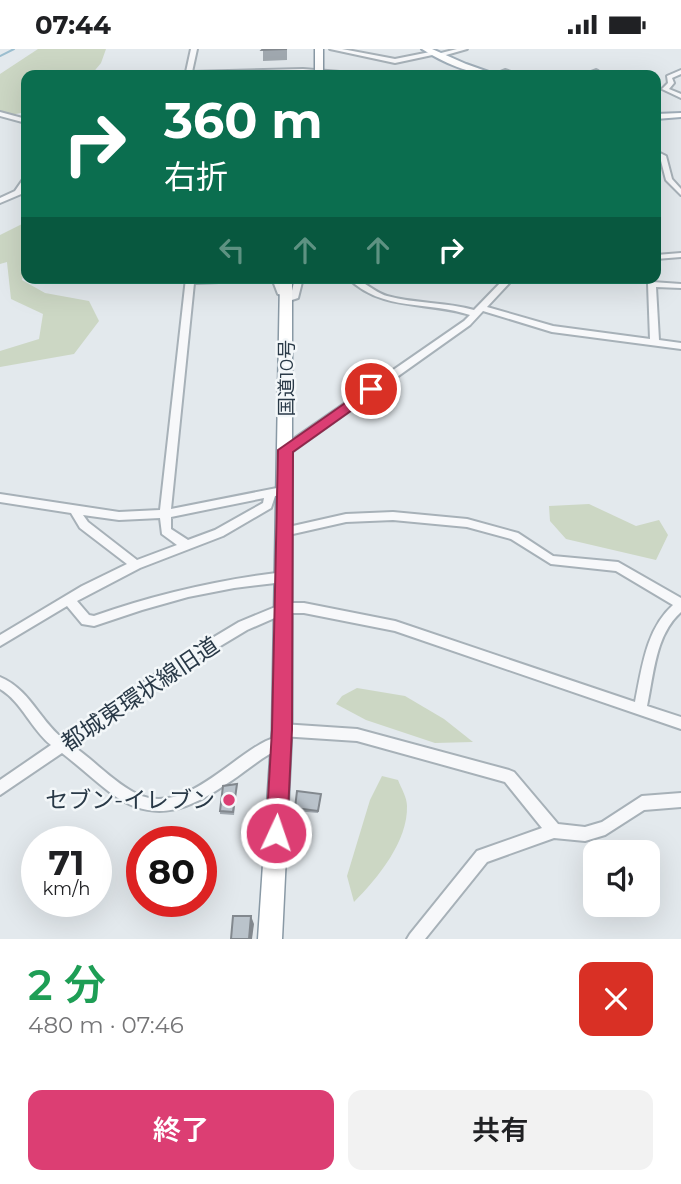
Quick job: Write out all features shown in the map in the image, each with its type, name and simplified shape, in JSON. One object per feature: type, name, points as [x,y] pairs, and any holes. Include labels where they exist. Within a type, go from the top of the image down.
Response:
[{"type":"highway","points":[[319,49],[320,70]]},
{"type":"highway","name":"国道10号","points":[[270,939],[282,736],[284,532],[277,492],[286,450],[286,291]]},
{"type":"main road","points":[[426,49],[476,70]]},
{"type":"main road","points":[[661,117],[681,115]]},
{"type":"street","points":[[190,70],[194,49]]},
{"type":"street","points":[[319,49],[325,49]]},
{"type":"street","points":[[333,49],[395,61],[464,49]]},
{"type":"street","points":[[681,72],[669,78],[671,83],[665,89],[681,96]]},
{"type":"street","points":[[0,114],[21,120]]},
{"type":"street","points":[[661,155],[669,180],[681,193]]},
{"type":"street","points":[[661,180],[669,180]]},
{"type":"street","points":[[17,194],[21,187]]},
{"type":"street","points":[[0,201],[21,192]]},
{"type":"street","points":[[661,257],[681,255]]},
{"type":"street","points":[[661,283],[681,286]]},
{"type":"street","points":[[186,545],[166,531],[165,514],[190,284]]},
{"type":"street","points":[[286,291],[295,296],[298,284]]},
{"type":"street","points":[[360,284],[370,292],[425,306],[458,307],[552,330],[681,346]]},
{"type":"street","points":[[286,450],[480,311],[505,284]]},
{"type":"street","points":[[648,284],[655,342]]},
{"type":"street","points":[[0,498],[119,516],[165,514],[277,492]]},
{"type":"street","points":[[0,641],[86,589],[136,565],[219,533],[267,505],[277,492]]},
{"type":"street","points":[[75,511],[85,525],[136,565]]},
{"type":"street","points":[[284,532],[346,518],[393,516],[467,523],[514,536],[551,560],[618,567],[681,605],[671,612],[658,635],[640,709]]},
{"type":"street","points":[[70,601],[86,620],[94,621],[157,598],[232,582],[284,577]]},
{"type":"street","points":[[285,608],[304,608],[395,627],[681,723]]},
{"type":"street","name":"都城東環状線旧道","points":[[0,787],[183,661],[243,626],[285,608]]},
{"type":"street","points":[[0,683],[13,688],[48,734],[132,799],[150,806],[168,806],[200,792],[282,736],[357,735],[509,777],[554,831]]},
{"type":"street","points":[[415,939],[482,856],[554,831],[586,834],[605,828],[642,803],[681,800]]},
{"type":"green space","points":[[38,49],[106,49],[95,70],[21,70],[21,113],[0,117],[0,74]]},
{"type":"green space","points":[[21,224],[21,284],[29,284],[45,293],[89,301],[99,321],[74,354],[0,367],[0,351],[39,339],[43,314],[11,299],[7,262],[0,264],[0,235]]},
{"type":"green space","points":[[589,504],[636,526],[659,520],[668,535],[656,560],[566,539],[550,521],[549,506]]},
{"type":"green space","points":[[357,688],[405,696],[444,719],[473,742],[435,743],[366,720],[336,704],[342,696]]},
{"type":"green space","points":[[382,776],[398,780],[407,803],[406,819],[403,832],[390,858],[354,902],[347,876],[370,800]]},
{"type":"building","name":"セブン-イレブン","points":[[237,784],[233,812],[220,811],[223,786]]},
{"type":"building","points":[[297,791],[321,794],[318,811],[295,808]]},
{"type":"building","points":[[233,916],[251,916],[249,939],[231,939]]},
{"type":"waterway","points":[[0,56],[14,49]]},
{"type":"place","name":"セブン-イレブン","points":[[229,800]]},
{"type":"route","points":[[276,833],[282,730],[286,450],[371,389]]}]
